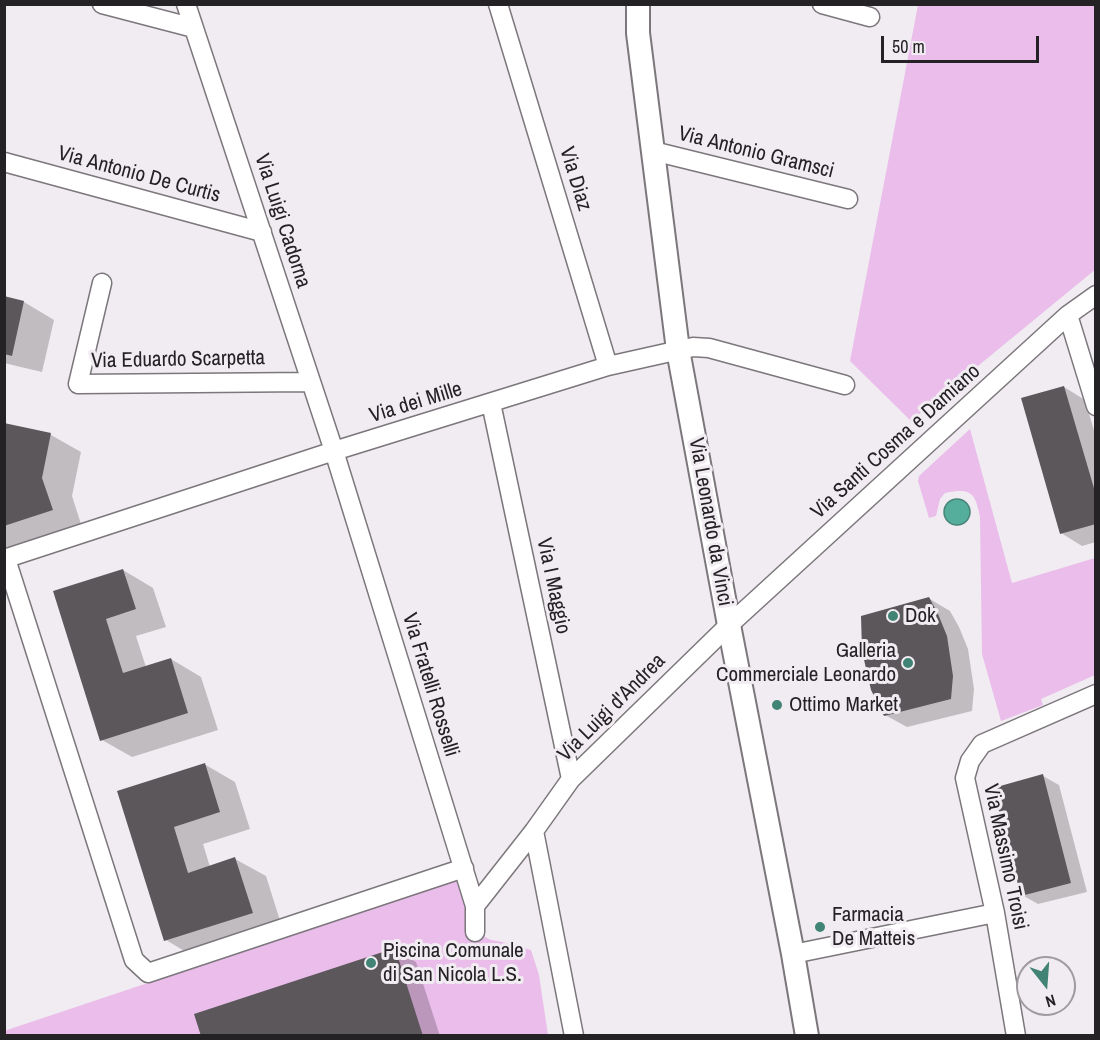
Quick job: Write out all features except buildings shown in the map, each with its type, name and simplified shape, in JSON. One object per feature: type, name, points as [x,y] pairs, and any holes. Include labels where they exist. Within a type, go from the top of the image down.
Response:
[{"type":"street","points":[[102,4],[194,28]]},
{"type":"street","name":"Via Luigi Cadorna","points":[[186,4],[334,451]]},
{"type":"street","name":"Via Diaz","points":[[498,4],[608,366]]},
{"type":"street","name":"Via Leonardo da Vinci","points":[[638,4],[638,33],[678,350],[807,1035]]},
{"type":"street","points":[[822,4],[870,18]]},
{"type":"street","name":"Via Antonio Gramsci","points":[[653,151],[848,199]]},
{"type":"street","name":"Via Antonio De Curtis","points":[[4,162],[262,232]]},
{"type":"street","name":"Via Eduardo Scarpetta","points":[[102,283],[78,384],[310,382]]},
{"type":"street","name":"Via Santi Cosma e Damiano","points":[[729,625],[1068,315],[1095,295]]},
{"type":"street","points":[[1068,315],[1095,406]]},
{"type":"street","name":"Via dei Mille","points":[[5,559],[334,451],[608,366],[678,350],[693,347],[710,348],[845,385]]},
{"type":"street","name":"Via I Maggio","points":[[491,403],[571,780]]},
{"type":"street","name":"Via Fratelli Rosselli","points":[[334,451],[464,868],[475,906],[475,932]]},
{"type":"street","points":[[5,559],[134,960],[148,973],[464,868]]},
{"type":"street","name":"Via Luigi d'Andrea","points":[[475,906],[571,780],[729,625]]},
{"type":"street","name":"Via Massimo Troisi","points":[[1016,1035],[995,913],[965,778],[969,761],[982,744],[1095,694]]},
{"type":"street","points":[[534,831],[574,1035]]},
{"type":"street","points":[[793,954],[995,913]]},
{"type":"shaded area","points":[[918,5],[1095,5],[1096,269],[911,421],[850,361]]},
{"type":"shaded area","points":[[970,429],[1012,583],[1095,558],[1095,675],[1041,699],[1043,705],[1001,721],[982,654],[980,517],[976,502],[974,497],[966,492],[945,493],[940,499],[936,516],[929,518],[918,481],[919,476]]},
{"type":"shaded area","points":[[957,499],[966,503],[970,512],[966,521],[957,525],[948,521],[944,512],[948,503]]},
{"type":"shaded area","name":"Piscina Comunale di San Nicola L.S.","points":[[456,880],[475,932],[491,940],[531,950],[539,975],[548,1035],[5,1036],[4,1031]]},
{"type":"place","name":"Dok","points":[[893,616]]},
{"type":"place","name":"Galleria Commerciale Leonardo","points":[[908,663]]},
{"type":"place","name":"Ottimo Market","points":[[777,705]]},
{"type":"place","name":"Farmacia De Matteis","points":[[820,927]]},
{"type":"place","name":"Piscina Comunale di San Nicola L.S.","points":[[371,963]]}]
